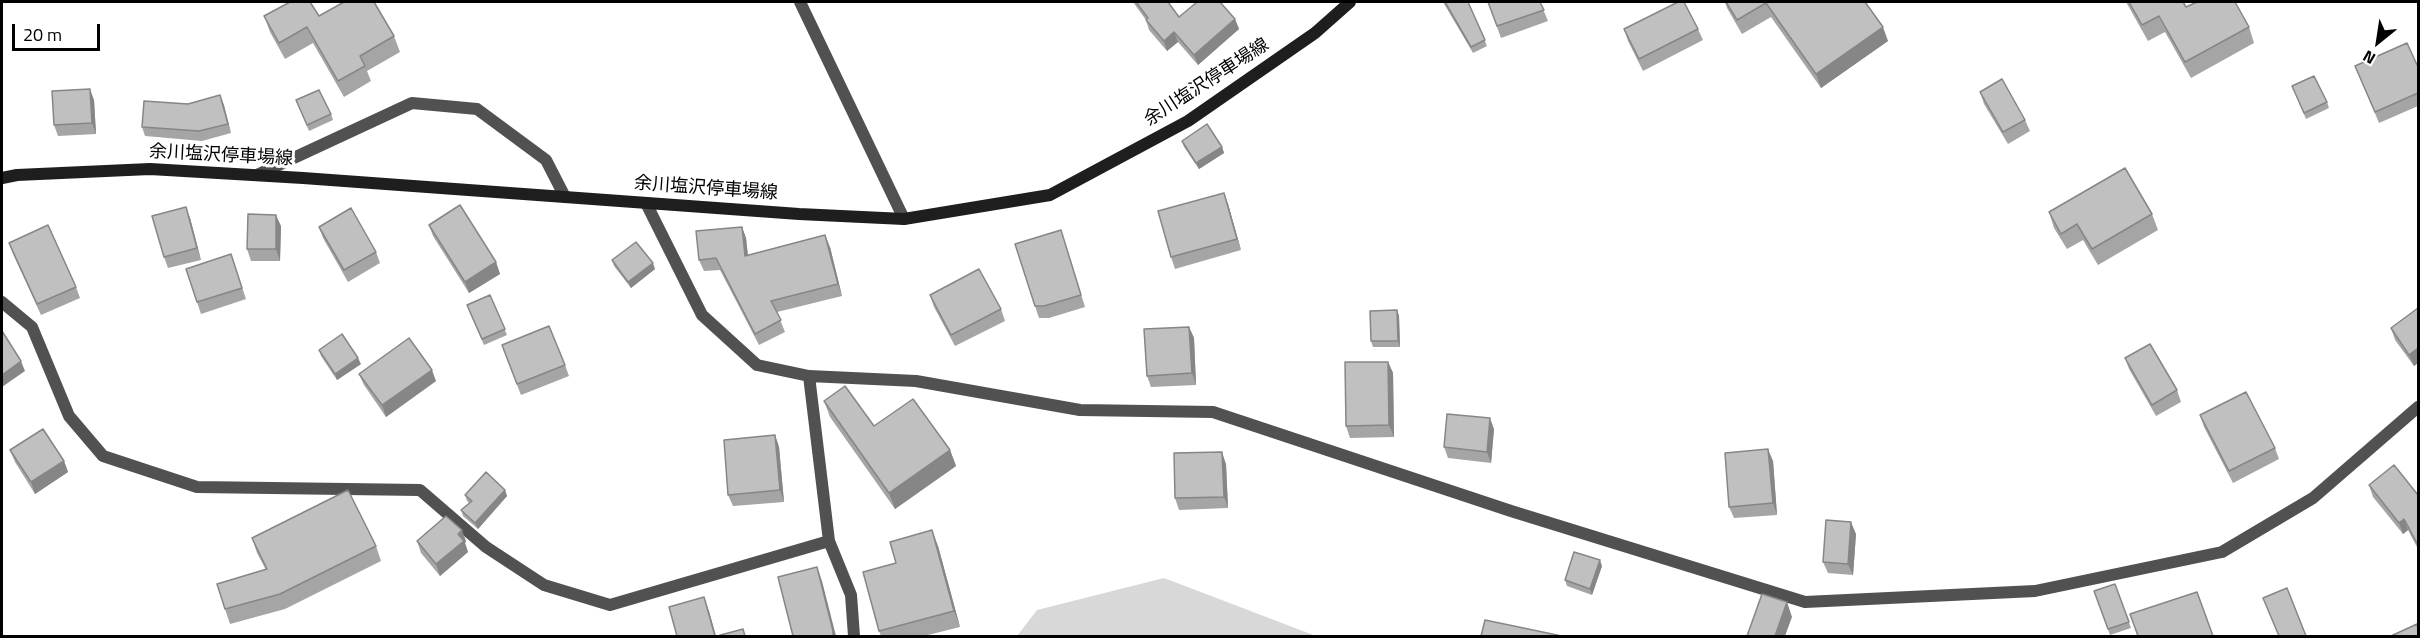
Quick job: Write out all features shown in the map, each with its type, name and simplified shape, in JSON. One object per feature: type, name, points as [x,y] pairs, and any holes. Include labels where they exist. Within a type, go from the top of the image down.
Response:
[{"type":"main road","name":"余川塩沢停車場線","points":[[2,178],[17,175],[150,169],[904,219],[1050,195],[1188,121],[1315,33],[1350,2]]},
{"type":"street","points":[[800,2],[904,219]]},
{"type":"street","points":[[256,175],[412,103],[477,109],[546,160],[565,197]]},
{"type":"street","points":[[646,203],[702,315],[757,365],[809,376],[916,381],[1080,410],[1213,412],[1511,511],[1805,602],[2035,591],[2222,552],[2313,498],[2418,407]]},
{"type":"street","points":[[2,302],[32,327],[69,416],[103,456],[197,487],[420,490],[486,547],[544,585],[610,605],[829,541]]},
{"type":"street","points":[[809,376],[829,541],[851,595],[854,636]]},
{"type":"shaded area","points":[[1164,578],[1316,636],[1017,636],[1037,610]]},
{"type":"building","points":[[290,2],[310,2],[319,16],[344,2],[374,2],[394,36],[360,56],[365,66],[338,81],[307,27],[279,43],[264,16]]},
{"type":"building","points":[[1136,2],[1168,2],[1179,17],[1197,2],[1220,2],[1235,19],[1194,55],[1174,32],[1164,41],[1146,20],[1148,18]]},
{"type":"building","points":[[1445,2],[1468,2],[1485,40],[1471,47]]},
{"type":"building","points":[[1488,2],[1540,2],[1544,10],[1497,26]]},
{"type":"building","points":[[1678,2],[1684,2],[1698,29],[1639,59],[1624,29]]},
{"type":"building","points":[[1726,2],[1865,2],[1883,27],[1816,74],[1766,3],[1737,20]]},
{"type":"building","points":[[2129,2],[2183,2],[2186,7],[2197,2],[2235,2],[2249,27],[2185,62],[2159,16],[2142,25]]},
{"type":"building","points":[[2407,43],[2418,67],[2418,93],[2375,112],[2355,66]]},
{"type":"building","points":[[2314,76],[2327,102],[2304,113],[2292,86]]},
{"type":"building","points":[[2002,79],[2025,120],[2003,132],[1980,92]]},
{"type":"building","points":[[90,89],[92,123],[54,125],[52,91]]},
{"type":"building","points":[[319,90],[331,114],[307,125],[296,100]]},
{"type":"building","points":[[220,95],[228,124],[199,131],[142,127],[144,101],[188,104]]},
{"type":"building","points":[[1207,124],[1222,147],[1196,163],[1182,141]]},
{"type":"building","points":[[2125,168],[2152,214],[2092,249],[2077,224],[2061,234],[2049,212]]},
{"type":"building","points":[[1224,193],[1237,239],[1171,257],[1158,211]]},
{"type":"building","points":[[460,205],[496,262],[465,282],[429,225]]},
{"type":"building","points":[[186,207],[197,248],[164,257],[152,216]]},
{"type":"building","points":[[351,208],[376,252],[344,270],[319,227]]},
{"type":"building","points":[[248,214],[276,215],[276,249],[247,249]]},
{"type":"building","points":[[48,225],[76,287],[37,304],[9,243]]},
{"type":"building","points":[[742,227],[745,256],[825,235],[838,284],[771,301],[781,320],[755,334],[716,258],[699,260],[696,231]]},
{"type":"building","points":[[1061,230],[1081,295],[1044,306],[1035,306],[1015,244]]},
{"type":"building","points":[[636,242],[653,263],[628,282],[612,260]]},
{"type":"building","points":[[231,254],[242,288],[197,302],[186,269]]},
{"type":"building","points":[[979,269],[1001,309],[951,335],[930,295]]},
{"type":"building","points":[[490,295],[505,329],[482,339],[467,305]]},
{"type":"building","points":[[2418,308],[2418,348],[2409,355],[2391,328]]},
{"type":"building","points":[[1397,310],[1398,341],[1371,341],[1370,311]]},
{"type":"building","points":[[549,326],[565,365],[517,384],[502,345]]},
{"type":"building","points":[[1189,327],[1192,373],[1147,376],[1144,329]]},
{"type":"building","points":[[2,331],[21,361],[2,375]]},
{"type":"building","points":[[342,334],[358,358],[335,374],[319,350]]},
{"type":"building","points":[[409,338],[432,370],[382,405],[359,374]]},
{"type":"building","points":[[2150,344],[2177,390],[2152,405],[2125,358]]},
{"type":"building","points":[[1345,362],[1388,362],[1389,425],[1346,426]]},
{"type":"building","points":[[845,386],[874,426],[913,399],[950,450],[889,493],[824,401]]},
{"type":"building","points":[[2246,392],[2275,448],[2229,471],[2200,415]]},
{"type":"building","points":[[1447,414],[1490,418],[1487,452],[1444,447]]},
{"type":"building","points":[[43,429],[64,461],[31,482],[10,450]]},
{"type":"building","points":[[775,435],[780,490],[728,495],[724,440]]},
{"type":"building","points":[[1768,449],[1773,503],[1729,507],[1725,453]]},
{"type":"building","points":[[1222,452],[1224,497],[1175,498],[1174,453]]},
{"type":"building","points":[[2394,465],[2418,495],[2418,545],[2404,519],[2399,523],[2369,485]]},
{"type":"building","points":[[486,472],[505,490],[475,523],[461,510],[472,501],[465,495]]},
{"type":"building","points":[[348,490],[376,546],[280,594],[225,609],[217,584],[267,569],[252,538]]},
{"type":"building","points":[[446,516],[462,530],[458,534],[464,541],[436,564],[417,541]]},
{"type":"building","points":[[1826,520],[1851,522],[1848,564],[1823,562]]},
{"type":"building","points":[[932,530],[954,611],[879,631],[863,572],[896,563],[890,542]]},
{"type":"building","points":[[1574,552],[1600,560],[1590,589],[1565,580]]},
{"type":"building","points":[[817,567],[833,636],[793,636],[778,577]]},
{"type":"building","points":[[2115,584],[2129,622],[2108,629],[2094,591]]},
{"type":"building","points":[[2287,588],[2306,636],[2279,636],[2263,598]]},
{"type":"building","points":[[2197,592],[2213,636],[2138,636],[2130,614]]},
{"type":"building","points":[[1762,594],[1787,602],[1775,636],[1747,636]]},
{"type":"building","points":[[704,597],[715,636],[677,636],[669,607]]},
{"type":"building","points":[[1485,620],[1557,635],[1561,636],[1481,636]]},
{"type":"building","points":[[2417,624],[2418,636],[2391,636]]},
{"type":"building","points":[[743,629],[745,636],[717,636]]}]
